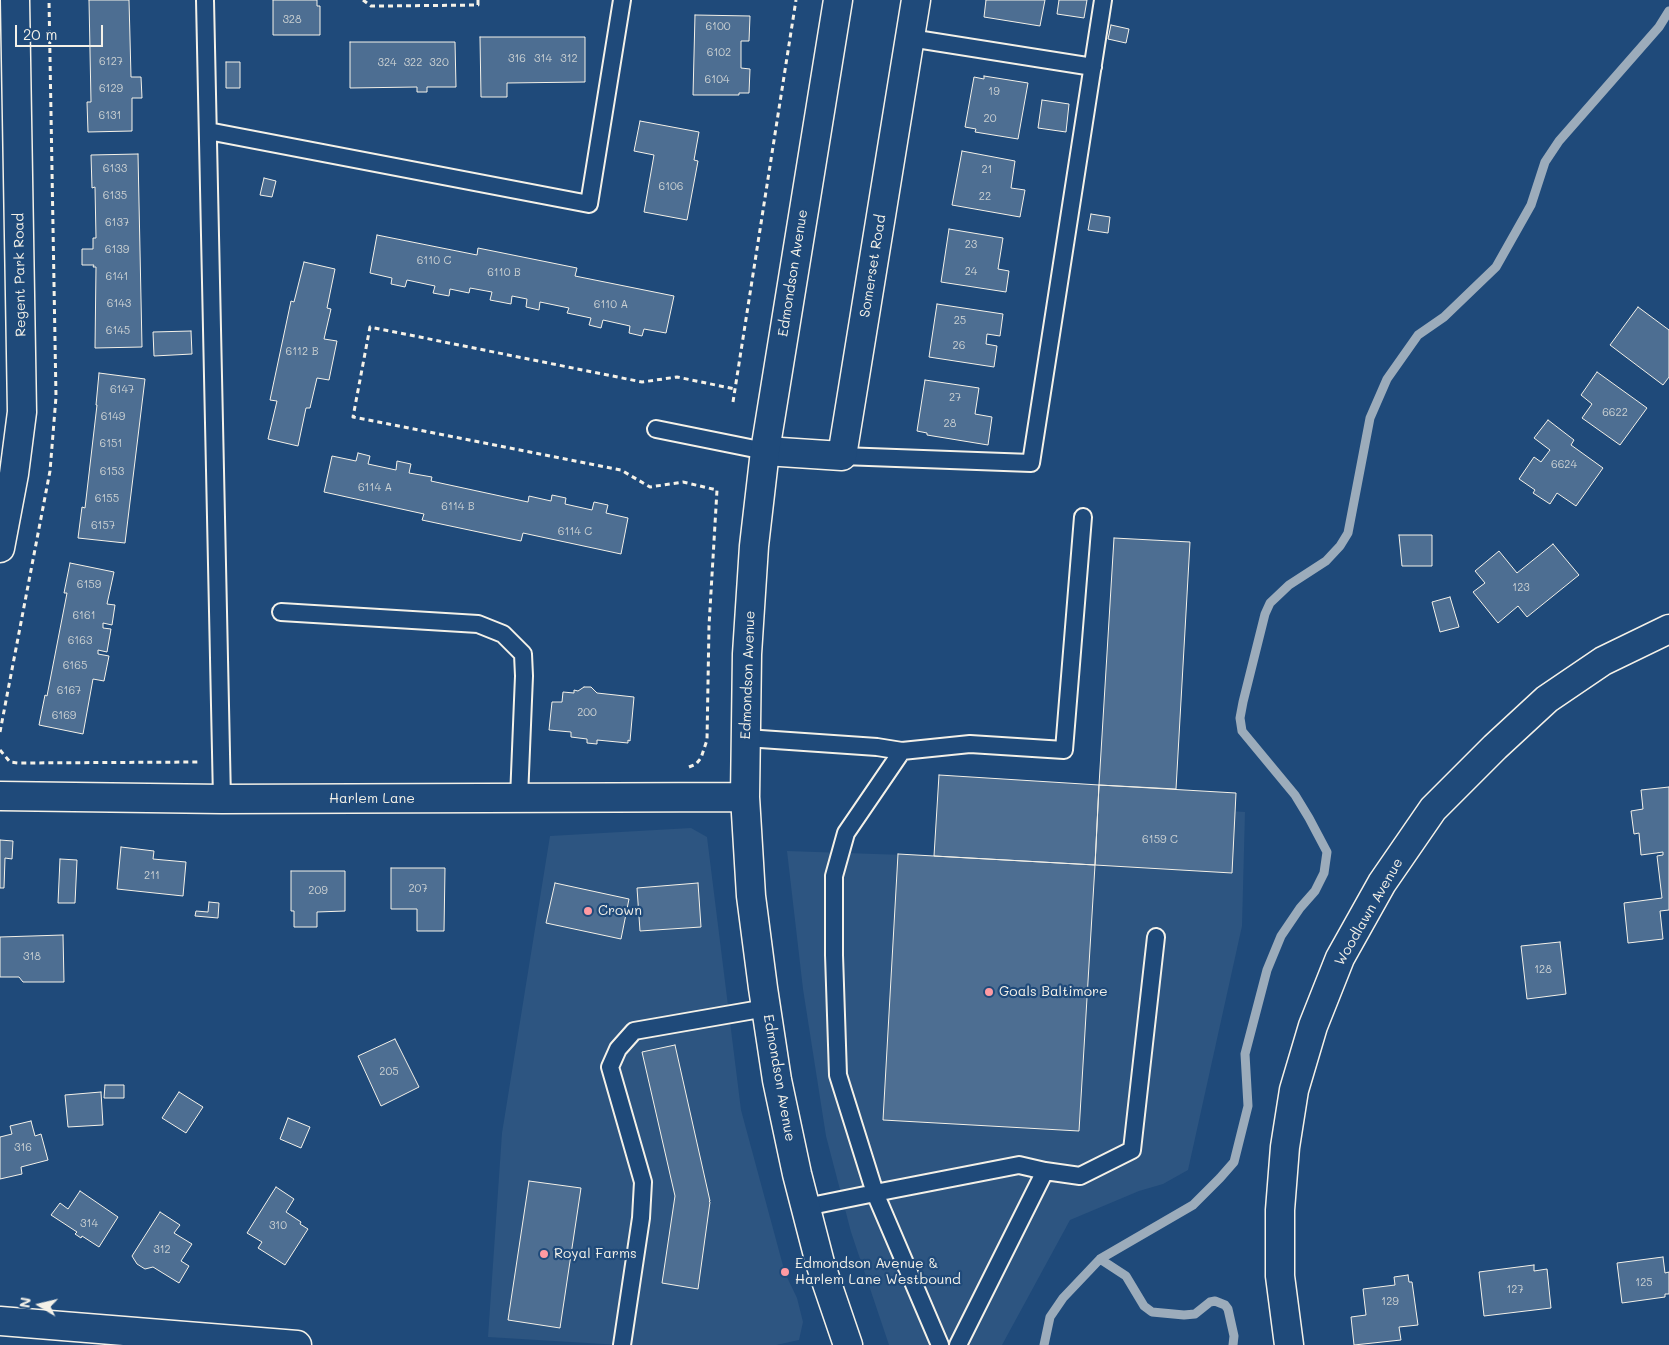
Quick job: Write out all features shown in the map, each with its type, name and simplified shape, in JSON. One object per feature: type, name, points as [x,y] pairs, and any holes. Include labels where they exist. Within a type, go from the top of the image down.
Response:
[{"type":"street","name":"Regent Park Road","points":[[0,548],[14,474],[22,412],[15,0]]},
{"type":"street","name":"Edmondson Avenue","points":[[838,0],[765,450],[754,546],[747,654],[745,797],[751,896],[777,1080],[820,1263],[848,1345]]},
{"type":"street","name":"Somerset Road","points":[[842,456],[916,0]]},
{"type":"street","points":[[765,450],[842,456]]},
{"type":"street","name":"Woodlawn Avenue","points":[[1289,1345],[1280,1276],[1280,1210],[1285,1147],[1294,1090],[1313,1026],[1340,958],[1382,884],[1433,809],[1495,746],[1547,699],[1603,660],[1669,629]]},
{"type":"street","name":"Harlem Lane","points":[[0,796],[222,799],[745,797]]},
{"type":"street","points":[[0,1321],[297,1345]]},
{"type":"lane","points":[[205,0],[222,799]]},
{"type":"lane","points":[[208,131],[588,204],[622,0]]},
{"type":"lane","points":[[842,456],[1031,463],[1103,0]]},
{"type":"lane","points":[[910,38],[1093,67]]},
{"type":"lane","points":[[656,429],[765,450]]},
{"type":"lane","points":[[746,738],[877,746],[902,751],[970,744],[1064,750],[1083,517]]},
{"type":"lane","points":[[282,612],[478,624],[503,634],[523,654],[524,676],[519,798]]},
{"type":"lane","points":[[902,751],[846,833],[834,876],[834,955],[838,1075],[875,1193],[940,1345]]},
{"type":"lane","points":[[806,1207],[1019,1164],[1045,1171],[1080,1176],[1132,1150],[1156,938]]},
{"type":"lane","points":[[622,1345],[641,1218],[643,1182],[610,1067],[618,1049],[634,1031],[766,1008]]},
{"type":"lane","points":[[958,1345],[1045,1171]]},
{"type":"path","points":[[363,0],[371,6],[385,6],[478,5],[478,0]]},
{"type":"path","points":[[733,402],[796,0]]},
{"type":"path","points":[[683,768],[696,764],[701,758],[707,740],[710,626],[717,490],[683,482],[650,487],[621,470],[353,417],[370,327],[642,382],[677,377],[735,389]]},
{"type":"path","points":[[0,750],[10,762],[18,763],[221,762]]},
{"type":"shaded area","points":[[941,793],[1245,812],[1242,926],[1188,1170],[1163,1184],[1139,1191],[1070,1220],[1002,1345],[889,1345],[851,1232],[826,1136],[803,989],[787,851],[934,856]]},
{"type":"shaded area","points":[[691,828],[707,837],[741,1110],[785,1273],[797,1298],[803,1322],[799,1340],[776,1345],[620,1345],[488,1337],[502,1133],[550,836]]},
{"type":"building","points":[[89,0],[129,0],[131,77],[141,77],[142,98],[132,98],[132,131],[88,132],[87,102],[91,102]]},
{"type":"building","points":[[273,0],[317,0],[317,6],[320,6],[320,35],[273,35]]},
{"type":"building","points":[[986,0],[1045,0],[1040,26],[984,17]]},
{"type":"building","points":[[1059,0],[1087,0],[1084,18],[1057,14]]},
{"type":"building","points":[[695,15],[750,16],[749,41],[741,41],[741,68],[750,69],[749,93],[739,93],[739,95],[693,95]]},
{"type":"building","points":[[1111,25],[1129,29],[1126,43],[1108,39]]},
{"type":"building","points":[[480,37],[585,37],[585,82],[507,83],[507,97],[481,97]]},
{"type":"building","points":[[350,42],[455,42],[456,87],[427,87],[427,92],[417,92],[417,87],[350,88]]},
{"type":"building","points":[[226,62],[240,62],[240,88],[226,88]]},
{"type":"building","points":[[984,76],[1028,83],[1018,139],[975,132],[976,129],[965,127],[974,77],[984,79]]},
{"type":"building","points":[[1042,100],[1069,104],[1066,132],[1038,128]]},
{"type":"building","points":[[640,121],[699,132],[694,160],[698,161],[687,220],[644,212],[654,155],[634,151]]},
{"type":"building","points":[[962,151],[1015,161],[1011,188],[1025,190],[1020,217],[952,205]]},
{"type":"building","points":[[138,154],[142,347],[95,348],[96,267],[93,267],[94,265],[82,265],[82,249],[93,249],[93,238],[96,238],[95,187],[92,188],[91,155]]},
{"type":"building","points":[[264,178],[276,181],[272,197],[260,195]]},
{"type":"building","points":[[1091,214],[1110,217],[1108,233],[1088,230]]},
{"type":"building","points":[[949,229],[1003,238],[998,269],[1009,271],[1006,292],[941,282]]},
{"type":"building","points":[[377,235],[477,255],[478,248],[577,268],[575,276],[674,296],[666,333],[644,329],[642,336],[629,333],[630,326],[603,320],[601,328],[589,325],[591,318],[567,313],[569,308],[540,302],[539,310],[526,307],[527,299],[512,296],[511,304],[490,300],[492,292],[470,288],[469,293],[450,289],[449,296],[433,293],[435,286],[407,280],[405,287],[391,284],[392,278],[370,273]]},
{"type":"building","points":[[304,262],[335,269],[327,308],[331,309],[324,339],[337,341],[329,380],[317,378],[310,408],[306,408],[298,446],[268,439],[277,401],[270,400],[291,301],[294,302]]},
{"type":"building","points":[[937,304],[1003,314],[1000,336],[987,334],[986,344],[997,346],[994,367],[929,357]]},
{"type":"building","points":[[1638,307],[1669,330],[1669,377],[1663,385],[1610,345]]},
{"type":"building","points":[[191,331],[192,354],[154,356],[153,332]]},
{"type":"building","points":[[1597,372],[1647,408],[1620,445],[1582,418],[1592,404],[1581,395]]},
{"type":"building","points":[[99,373],[145,379],[125,543],[78,538],[82,507],[85,508]]},
{"type":"building","points":[[925,380],[979,388],[975,414],[992,417],[988,445],[927,435],[927,433],[917,431]]},
{"type":"building","points":[[1548,420],[1574,440],[1571,445],[1603,468],[1576,506],[1557,493],[1550,504],[1533,493],[1535,490],[1519,479],[1534,457],[1541,462],[1550,450],[1534,438]]},
{"type":"building","points":[[358,453],[370,456],[368,464],[396,470],[397,461],[411,464],[409,473],[432,477],[431,481],[528,502],[529,496],[551,501],[552,495],[566,498],[565,504],[592,510],[594,502],[608,505],[606,513],[628,518],[621,554],[523,533],[521,541],[422,520],[424,514],[324,492],[332,456],[356,461]]},
{"type":"building","points":[[1399,535],[1432,535],[1432,566],[1402,566]]},
{"type":"building","points":[[1114,538],[1190,542],[1176,789],[1099,785]]},
{"type":"building","points":[[1553,544],[1579,575],[1527,617],[1518,606],[1498,623],[1473,592],[1485,583],[1475,571],[1499,551],[1517,573]]},
{"type":"building","points":[[70,563],[114,572],[107,604],[115,605],[112,625],[103,623],[103,628],[111,629],[107,652],[98,650],[98,654],[109,656],[104,681],[93,679],[83,734],[39,725],[45,695],[47,696],[67,593],[64,593]]},
{"type":"building","points":[[1450,597],[1459,627],[1440,632],[1432,602]]},
{"type":"building","points":[[584,687],[591,687],[597,693],[634,697],[630,741],[628,740],[628,743],[597,740],[597,744],[587,743],[587,739],[571,737],[571,732],[549,730],[552,702],[562,702],[563,692],[574,693],[574,690],[578,691]]},
{"type":"building","points":[[939,775],[1099,785],[1095,865],[934,856]]},
{"type":"building","points":[[1099,785],[1236,793],[1232,873],[1095,865]]},
{"type":"building","points":[[1669,787],[1669,910],[1660,911],[1663,939],[1628,943],[1624,903],[1662,898],[1657,856],[1663,855],[1663,852],[1641,855],[1639,833],[1634,834],[1631,811],[1643,809],[1641,790]]},
{"type":"building","points":[[0,840],[13,841],[12,859],[5,858],[4,888],[0,888]]},
{"type":"building","points":[[121,847],[154,851],[153,859],[186,862],[183,896],[117,889]]},
{"type":"building","name":"Goals Baltimore","points":[[898,854],[1095,865],[1079,1131],[883,1120]]},
{"type":"building","points":[[60,859],[77,860],[75,903],[58,903]]},
{"type":"building","points":[[391,868],[445,868],[444,931],[417,931],[417,909],[391,909]]},
{"type":"building","points":[[291,871],[345,871],[345,911],[317,912],[317,927],[294,927],[294,911],[291,911]]},
{"type":"building","name":"Crown","points":[[555,883],[629,899],[621,939],[546,923]]},
{"type":"building","name":"Crown","points":[[698,883],[701,927],[640,931],[637,888]]},
{"type":"building","points":[[209,902],[219,903],[218,918],[195,916],[196,911],[208,912]]},
{"type":"building","points":[[63,935],[64,982],[23,982],[19,977],[0,977],[0,937]]},
{"type":"building","points":[[1560,942],[1566,994],[1527,999],[1521,946]]},
{"type":"building","points":[[395,1039],[419,1087],[381,1106],[358,1056]]},
{"type":"building","name":"Royal Farms","points":[[675,1045],[710,1201],[698,1289],[662,1283],[675,1196],[642,1052]]},
{"type":"building","points":[[105,1085],[124,1085],[124,1098],[104,1098]]},
{"type":"building","points":[[101,1092],[103,1125],[68,1127],[65,1095]]},
{"type":"building","points":[[179,1092],[203,1107],[186,1133],[162,1118]]},
{"type":"building","points":[[288,1118],[310,1127],[301,1148],[280,1139]]},
{"type":"building","points":[[31,1121],[35,1136],[41,1134],[48,1160],[21,1167],[22,1174],[0,1179],[0,1137],[12,1134],[10,1126]]},
{"type":"building","name":"Royal Farms","points":[[529,1181],[581,1188],[560,1328],[508,1320]]},
{"type":"building","points":[[276,1187],[294,1199],[286,1212],[308,1229],[285,1265],[258,1248],[262,1242],[247,1233]]},
{"type":"building","points":[[80,1191],[118,1217],[99,1247],[82,1236],[81,1238],[75,1234],[77,1232],[51,1215],[60,1203],[68,1209]]},
{"type":"building","points":[[160,1212],[180,1225],[174,1233],[192,1244],[181,1261],[189,1266],[179,1283],[153,1267],[145,1269],[137,1264],[132,1256]]},
{"type":"building","points":[[1663,1257],[1665,1273],[1669,1272],[1669,1294],[1665,1294],[1665,1297],[1622,1303],[1617,1263]]},
{"type":"building","points":[[1534,1265],[1534,1271],[1547,1269],[1551,1308],[1484,1316],[1479,1272]]},
{"type":"building","points":[[1408,1275],[1409,1282],[1412,1282],[1418,1325],[1399,1327],[1401,1340],[1354,1345],[1351,1317],[1366,1315],[1363,1289],[1395,1285],[1394,1277]]},
{"type":"waterway","points":[[1044,1345],[1050,1317],[1063,1298],[1100,1259],[1193,1205],[1234,1162],[1248,1106],[1245,1054],[1267,970],[1281,936],[1300,908],[1315,891],[1324,873],[1327,852],[1309,818],[1295,795],[1242,731],[1240,718],[1243,702],[1265,614],[1270,603],[1289,585],[1326,561],[1340,546],[1348,533],[1370,418],[1387,379],[1418,335],[1444,317],[1496,267],[1531,205],[1545,162],[1559,141],[1659,27],[1669,11]]},
{"type":"waterway","points":[[1100,1259],[1126,1276],[1144,1306],[1152,1312],[1184,1315],[1195,1314],[1210,1302],[1215,1301],[1225,1305],[1228,1309],[1234,1336],[1233,1345]]},
{"type":"place","name":"Crown","points":[[588,911]]},
{"type":"place","name":"Goals Baltimore","points":[[989,992]]},
{"type":"place","name":"Royal Farms","points":[[544,1254]]},
{"type":"place","name":"Edmondson Avenue & Harlem Lane Westbound","points":[[785,1272]]}]
